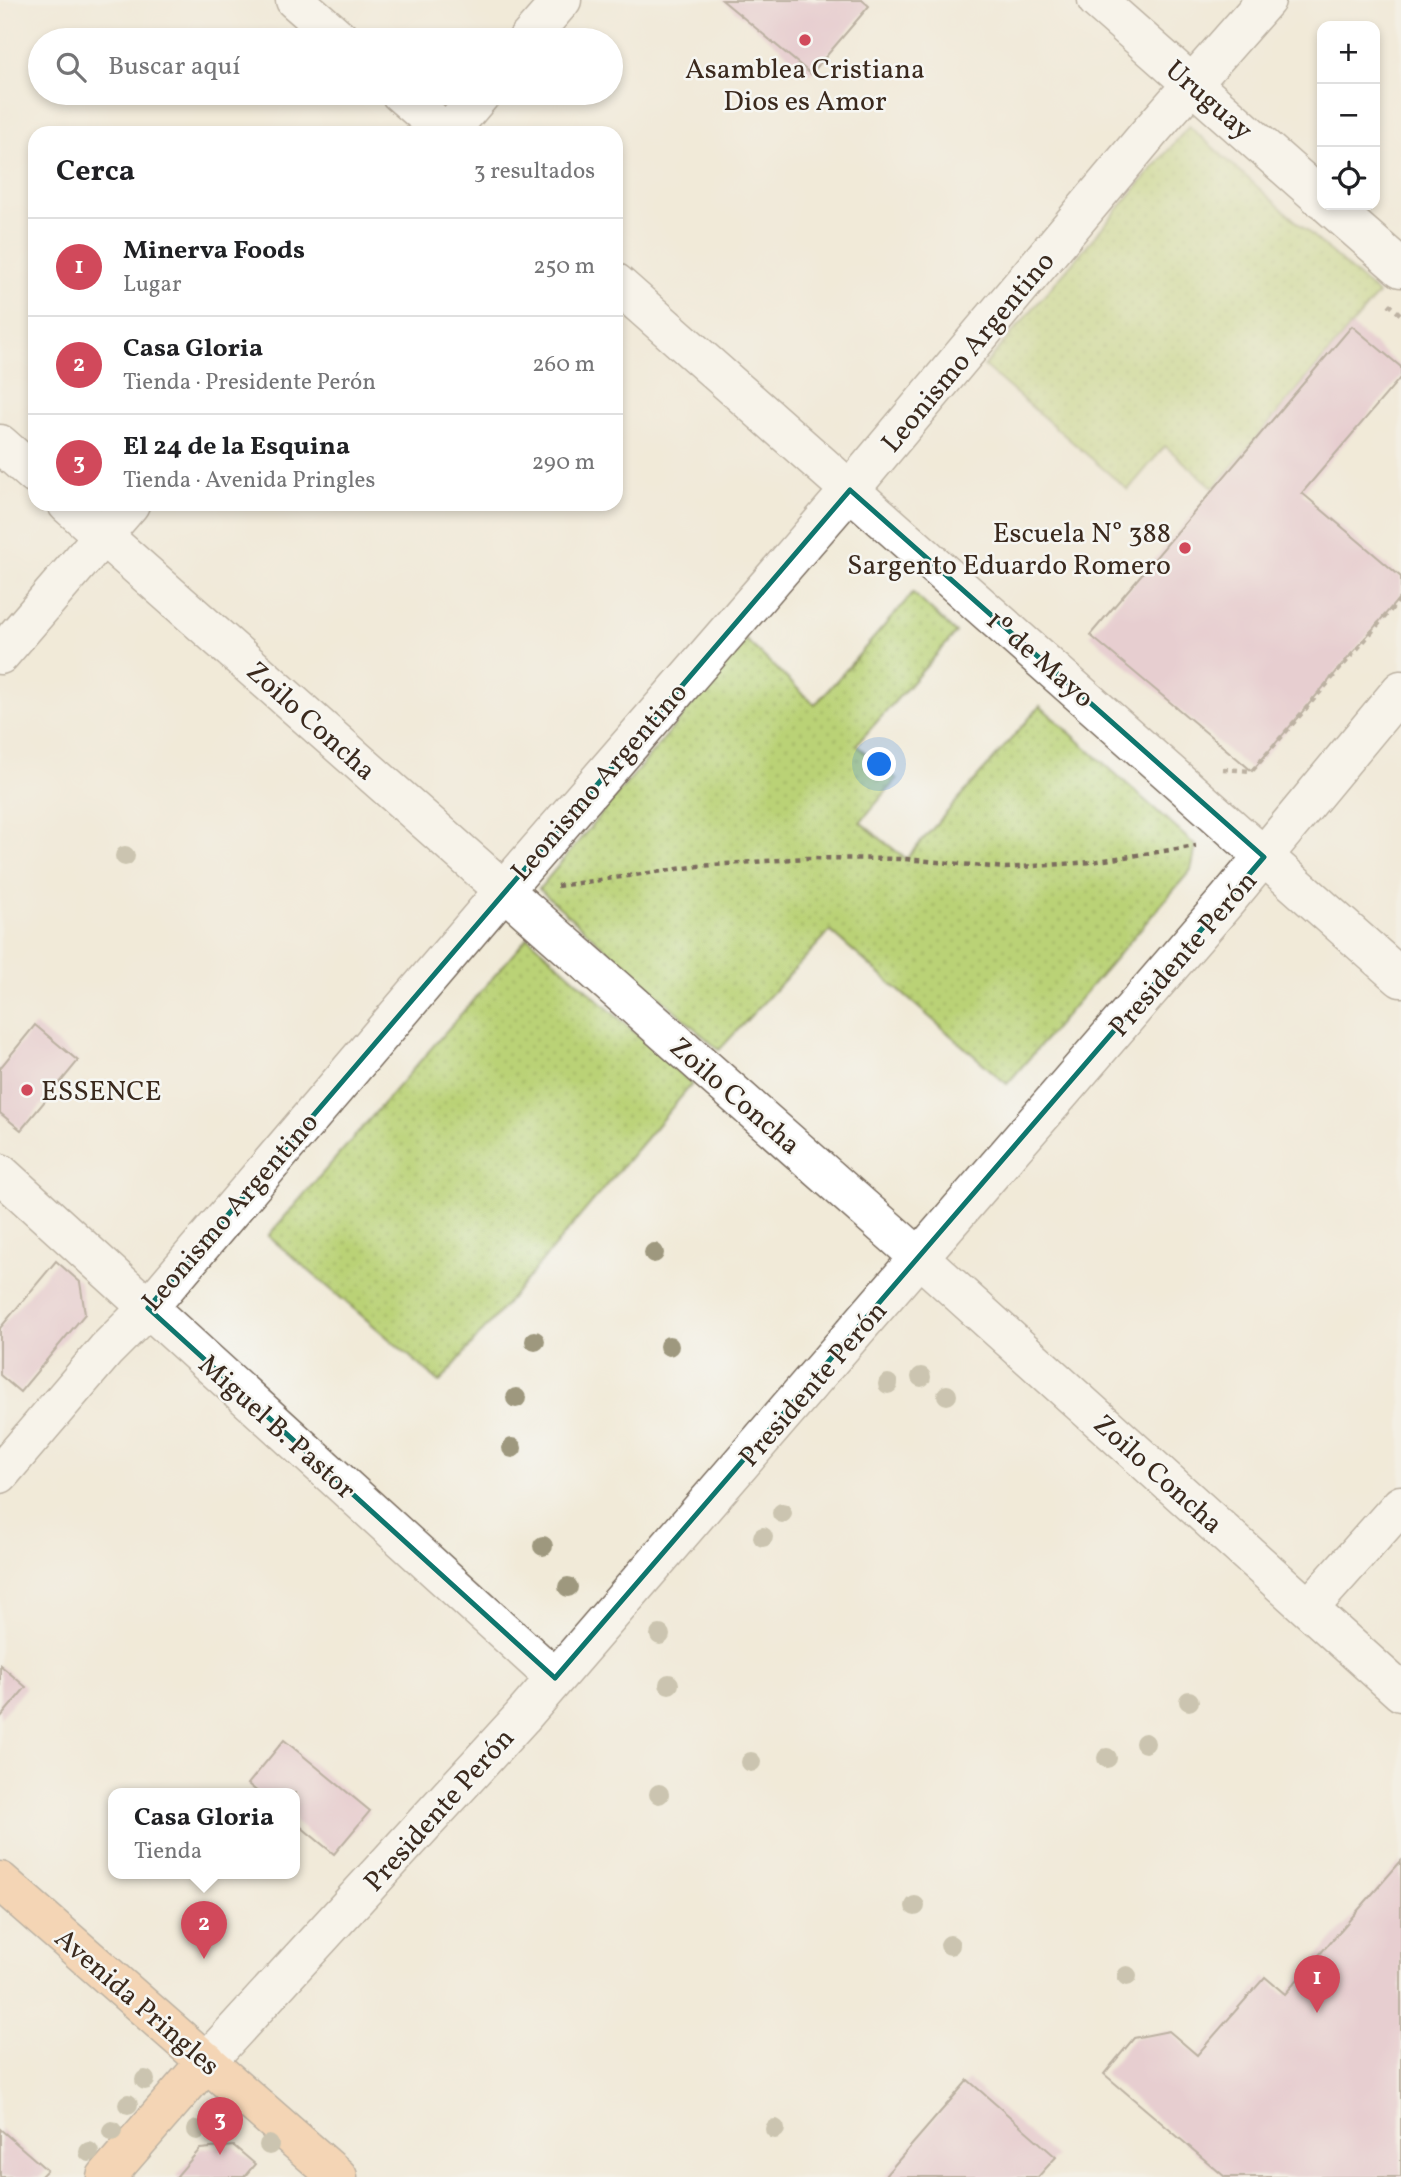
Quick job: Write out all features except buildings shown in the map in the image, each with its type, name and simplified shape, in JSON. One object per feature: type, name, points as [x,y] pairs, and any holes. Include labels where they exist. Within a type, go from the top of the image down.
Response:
[{"type":"main road","name":"Avenida Pringles","points":[[0,1881],[338,2177]]},
{"type":"main road","points":[[106,2177],[207,2061]]},
{"type":"street","points":[[295,0],[327,28]]},
{"type":"street","points":[[538,28],[562,0]]},
{"type":"street","name":"Uruguay","points":[[1097,0],[1317,195]]},
{"type":"street","name":"Leonismo Argentino","points":[[0,1474],[106,1350],[148,1308],[850,490],[1191,83],[1266,0]]},
{"type":"street","points":[[414,105],[439,126]]},
{"type":"street","points":[[453,126],[472,105]]},
{"type":"street","points":[[1335,210],[1401,268]]},
{"type":"street","name":"1º de Mayo","points":[[623,290],[1401,978]]},
{"type":"street","points":[[0,444],[28,469]]},
{"type":"street","name":"Zoilo Concha","points":[[76,511],[920,1258],[1401,1692]]},
{"type":"street","points":[[0,655],[124,511]]},
{"type":"street","name":"Presidente Perón","points":[[207,2061],[555,1678],[920,1258],[1250,845],[1401,690]]},
{"type":"street","name":"Miguel B. Pastor","points":[[0,1173],[555,1678]]},
{"type":"street","points":[[1309,1608],[1401,1504]]},
{"type":"path","points":[[1252,771],[1401,598]]},
{"type":"path","points":[[504,890],[539,889],[699,866],[807,858],[905,859],[1005,868],[1092,862],[1196,846],[1250,845]]},
{"type":"highlighted area","points":[[850,490],[1264,857],[555,1678],[148,1308]]},
{"type":"green space","points":[[1189,126],[1378,294],[1214,488],[1165,446],[1128,490],[984,366]]},
{"type":"green space","points":[[913,593],[956,633],[856,745],[897,779],[860,822],[906,859],[1040,706],[1196,846],[1191,870],[1007,1084],[830,931],[719,1050],[539,889],[746,640],[815,705]]},
{"type":"green space","points":[[528,937],[692,1084],[440,1382],[268,1236]]},
{"type":"place","name":"Asamblea Cristiana Dios es Amor","points":[[805,40]]},
{"type":"place","name":"Escuela N° 388 Sargento Eduardo Romero","points":[[1185,548]]},
{"type":"place","name":"ESSENCE","points":[[27,1090]]},
{"type":"place","name":"Casa Gloria","points":[[204,1959]]},
{"type":"place","name":"Minerva Foods","points":[[1317,2013]]},
{"type":"place","name":"El 24 de la Esquina","points":[[220,2155]]}]
